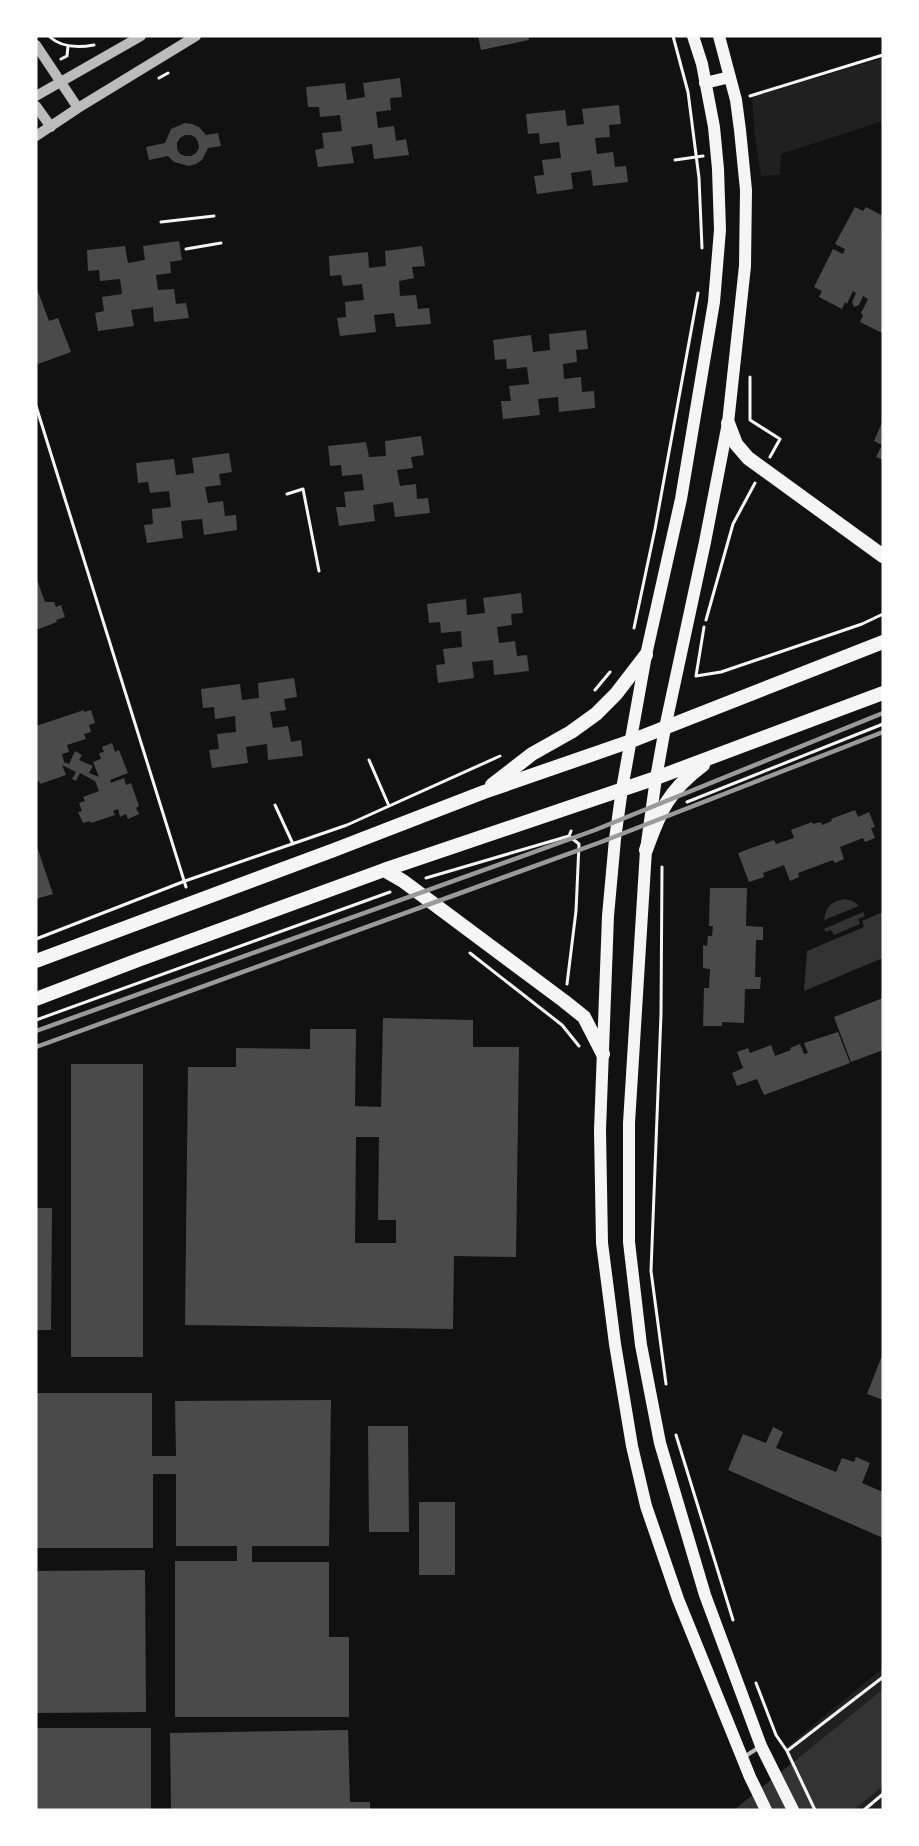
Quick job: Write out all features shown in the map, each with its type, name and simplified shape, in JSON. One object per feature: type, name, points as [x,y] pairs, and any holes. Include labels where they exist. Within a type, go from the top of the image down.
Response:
[{"type":"main road","points":[[693,36],[702,64],[714,127],[720,230],[714,302],[681,499],[646,655],[615,839],[608,916],[600,1130],[602,1243],[615,1344],[632,1446],[646,1506],[678,1599],[742,1758],[766,1810]]},
{"type":"main road","points":[[719,36],[736,100],[746,190],[745,266],[728,423],[665,728],[646,850],[629,1135],[629,1242],[641,1345],[660,1443],[705,1595],[761,1746],[793,1810]]},
{"type":"main road","points":[[705,83],[730,77]]},
{"type":"main road","points":[[728,423],[736,444],[748,458],[883,556]]},
{"type":"main road","points":[[36,961],[484,792],[665,728],[883,642]]},
{"type":"main road","points":[[484,792],[532,754],[571,732],[596,714],[616,694],[646,655]]},
{"type":"main road","points":[[36,999],[384,870],[656,778],[883,693]]},
{"type":"main road","points":[[646,850],[659,815],[670,795],[687,777],[720,754]]},
{"type":"main road","points":[[384,870],[403,881],[584,1017],[603,1054]]},
{"type":"street","points":[[36,96],[141,36]]},
{"type":"street","points":[[36,136],[196,36]]},
{"type":"street","points":[[36,45],[78,108]]},
{"type":"street","points":[[36,106],[51,127]]},
{"type":"lane","points":[[742,1758],[761,1746]]},
{"type":"path","points":[[48,36],[57,43],[68,46],[93,45],[101,41]]},
{"type":"path","points":[[673,36],[688,92],[696,157],[702,257]]},
{"type":"path","points":[[67,56],[68,46]]},
{"type":"path","points":[[736,100],[883,55]]},
{"type":"path","points":[[675,160],[696,157]]},
{"type":"path","points":[[161,222],[214,216]]},
{"type":"path","points":[[186,249],[221,243]]},
{"type":"path","points":[[632,639],[655,529],[698,291]]},
{"type":"path","points":[[36,406],[192,903]]},
{"type":"path","points":[[287,494],[303,489],[320,571]]},
{"type":"path","points":[[696,676],[721,672],[862,624],[883,614]]},
{"type":"path","points":[[590,696],[617,665]]},
{"type":"path","points":[[678,806],[883,724]]},
{"type":"path","points":[[36,939],[185,881],[347,825],[504,755]]},
{"type":"path","points":[[369,760],[389,806]]},
{"type":"path","points":[[275,805],[292,844]]},
{"type":"path","points":[[569,836],[571,831]]},
{"type":"path","points":[[425,878],[569,836]]},
{"type":"path","points":[[564,1001],[576,911],[579,844],[569,836]]},
{"type":"path","points":[[662,859],[661,1014],[651,1271],[666,1385]]},
{"type":"path","points":[[36,1020],[392,891]]},
{"type":"path","points":[[466,950],[562,1024],[579,1046]]},
{"type":"path","points":[[674,1430],[733,1621]]},
{"type":"path","points":[[787,1752],[883,1677]]},
{"type":"path","points":[[756,1683],[776,1735],[787,1752],[815,1810]]},
{"type":"path","points":[[864,1810],[883,1794]]},
{"type":"shaded area","points":[[883,58],[883,121],[781,154],[780,175],[761,176],[752,98],[765,88],[816,78]]},
{"type":"shaded area","points":[[845,899],[859,906],[824,920],[830,905]]},
{"type":"shaded area","points":[[863,912],[865,916],[858,919],[860,924],[834,935],[831,930],[826,932],[824,929]]},
{"type":"shaded area","points":[[883,912],[883,958],[804,991],[807,951],[864,927],[862,921]]},
{"type":"shaded area","points":[[883,1668],[883,1689],[795,1760],[784,1749]]},
{"type":"shaded area","points":[[883,1689],[883,1786],[854,1810],[734,1810]]},
{"type":"shaded area","points":[[883,1786],[883,1810],[854,1810]]},
{"type":"building","points":[[478,36],[528,36],[529,40],[481,50]]},
{"type":"building","points":[[400,78],[402,97],[390,98],[391,110],[376,112],[378,128],[394,126],[396,141],[406,139],[409,155],[374,159],[372,144],[351,147],[354,163],[318,167],[315,150],[324,148],[322,133],[342,131],[340,115],[320,117],[319,107],[308,107],[306,87],[345,83],[347,100],[365,97],[363,83]]},
{"type":"building","points":[[619,105],[621,124],[609,125],[610,137],[595,138],[597,154],[613,152],[615,167],[626,166],[628,182],[593,186],[591,170],[571,173],[573,189],[537,194],[534,176],[544,175],[542,160],[561,158],[559,142],[540,144],[539,133],[528,134],[526,114],[565,110],[567,126],[584,124],[582,109]]},
{"type":"building","points":[[185,123],[192,124],[199,127],[206,135],[218,133],[221,146],[208,148],[202,160],[189,166],[174,162],[168,156],[149,160],[146,147],[165,143],[171,129]],"holes":[[[185,135],[196,138],[199,148],[191,156],[180,154],[177,143]]]},
{"type":"building","points":[[855,207],[863,211],[866,207],[883,216],[881,239],[883,240],[882,333],[860,322],[863,315],[861,313],[868,299],[863,296],[859,305],[854,307],[852,302],[856,293],[853,291],[842,309],[819,297],[822,291],[814,287],[833,249],[843,254],[845,249],[835,244]]},
{"type":"building","points":[[179,241],[182,260],[170,262],[171,273],[156,275],[158,290],[174,289],[176,304],[186,303],[189,318],[154,322],[153,307],[131,310],[134,326],[98,331],[95,313],[104,311],[102,297],[122,294],[120,279],[100,281],[99,270],[88,271],[87,250],[125,246],[128,263],[145,260],[143,246]]},
{"type":"building","points":[[422,246],[425,266],[412,267],[414,278],[399,281],[400,296],[416,295],[418,309],[429,308],[431,324],[396,327],[394,313],[374,315],[376,332],[340,336],[337,318],[346,317],[345,302],[364,300],[362,284],[343,286],[341,275],[330,276],[329,256],[368,252],[369,268],[386,266],[385,251]]},
{"type":"building","points":[[36,286],[49,321],[58,318],[71,352],[38,364],[36,359]]},
{"type":"building","points":[[586,330],[588,349],[576,350],[577,362],[563,364],[564,379],[581,377],[582,392],[594,391],[595,408],[559,412],[558,397],[538,399],[540,415],[503,419],[501,401],[511,401],[509,386],[529,384],[527,367],[507,369],[506,359],[495,360],[493,340],[531,335],[533,352],[550,350],[549,334]]},
{"type":"building","points":[[883,420],[883,460],[876,457],[882,445],[874,441]]},
{"type":"building","points":[[421,436],[424,455],[411,457],[413,468],[397,470],[400,486],[416,484],[417,499],[428,498],[430,513],[395,517],[393,502],[373,505],[375,521],[339,526],[336,507],[346,507],[344,492],[364,490],[362,474],[342,476],[341,465],[330,466],[328,446],[366,442],[369,457],[386,456],[385,441]]},
{"type":"building","points":[[229,453],[232,472],[219,474],[221,485],[205,487],[208,503],[223,501],[225,516],[236,515],[237,530],[204,535],[202,519],[181,521],[183,538],[147,543],[144,525],[153,524],[152,509],[171,507],[169,491],[150,493],[148,482],[138,483],[136,463],[174,459],[176,475],[194,473],[192,458]]},
{"type":"building","points":[[36,577],[45,602],[54,602],[56,607],[61,605],[65,617],[36,630]]},
{"type":"building","points":[[521,593],[523,613],[511,614],[512,625],[497,627],[499,643],[515,641],[517,656],[527,655],[529,671],[494,675],[493,660],[472,662],[474,678],[438,683],[436,665],[445,664],[443,649],[462,647],[461,631],[441,633],[440,622],[429,623],[427,604],[466,599],[467,615],[485,613],[483,598]]},
{"type":"building","points":[[294,678],[297,697],[284,699],[286,710],[270,712],[273,728],[288,726],[291,742],[301,740],[303,756],[268,760],[267,744],[246,747],[248,763],[212,768],[209,750],[219,749],[217,734],[236,732],[235,716],[215,719],[214,707],[203,708],[201,689],[240,684],[242,700],[259,698],[258,683]]},
{"type":"building","points":[[84,710],[84,712],[91,710],[95,723],[89,725],[91,732],[84,734],[86,739],[67,745],[69,752],[62,754],[64,762],[69,764],[75,751],[82,755],[79,760],[93,766],[89,773],[99,777],[93,762],[101,759],[99,753],[104,752],[102,747],[112,743],[115,752],[119,750],[128,773],[110,780],[111,783],[124,778],[126,785],[131,783],[139,806],[136,808],[139,814],[128,819],[126,814],[120,817],[118,809],[113,811],[115,815],[91,823],[90,821],[83,823],[78,812],[82,811],[79,803],[85,801],[83,797],[99,791],[95,781],[80,773],[76,781],[72,779],[76,772],[62,765],[66,775],[40,784],[39,781],[36,782],[36,726]]},
{"type":"building","points":[[855,810],[858,817],[869,812],[875,827],[871,828],[875,838],[865,842],[863,838],[840,847],[844,859],[835,863],[833,860],[798,873],[799,877],[790,881],[784,865],[763,873],[764,877],[749,882],[738,853],[774,840],[776,844],[794,838],[791,830],[812,822],[813,824],[821,822],[822,825]]},
{"type":"building","points":[[36,844],[53,894],[36,899]]},
{"type":"building","points":[[710,888],[747,888],[746,926],[763,927],[763,940],[756,940],[755,977],[761,977],[760,989],[745,989],[744,1023],[722,1022],[722,1026],[703,1026],[704,988],[709,988],[710,969],[703,968],[703,945],[707,946],[708,936],[712,936],[713,926],[709,926]]},
{"type":"building","points":[[883,998],[883,1050],[851,1062],[834,1017]]},
{"type":"building","points":[[383,1018],[473,1020],[473,1047],[519,1047],[516,1257],[454,1256],[453,1329],[185,1325],[188,1067],[236,1067],[236,1048],[310,1049],[310,1029],[356,1029],[355,1106],[381,1107]],"holes":[[[356,1137],[379,1137],[378,1220],[396,1220],[396,1243],[355,1243]]]},
{"type":"building","points":[[838,1032],[850,1063],[764,1095],[757,1079],[737,1086],[732,1073],[743,1068],[737,1052],[748,1048],[750,1053],[771,1045],[775,1056],[800,1044],[804,1054],[808,1053],[804,1043]]},
{"type":"building","points":[[71,1064],[143,1064],[143,1357],[71,1357]]},
{"type":"building","points":[[36,1208],[52,1208],[51,1330],[36,1330]]},
{"type":"building","points":[[881,1358],[883,1359],[883,1400],[867,1394]]},
{"type":"building","points":[[36,1393],[152,1393],[152,1456],[176,1456],[175,1401],[331,1400],[329,1546],[252,1546],[252,1562],[329,1562],[329,1637],[349,1637],[349,1717],[175,1717],[175,1561],[237,1561],[237,1546],[176,1546],[176,1474],[153,1474],[153,1548],[36,1548]]},
{"type":"building","points":[[368,1426],[408,1426],[409,1532],[369,1532]]},
{"type":"building","points":[[773,1427],[783,1432],[776,1448],[836,1472],[842,1458],[854,1462],[856,1457],[870,1463],[862,1483],[883,1492],[883,1538],[728,1470],[743,1434],[766,1443]]},
{"type":"building","points":[[419,1502],[455,1502],[455,1575],[419,1575]]},
{"type":"building","points":[[145,1570],[146,1712],[36,1713],[36,1571]]},
{"type":"building","points":[[36,1728],[151,1728],[151,1810],[36,1810]]},
{"type":"building","points":[[348,1730],[350,1802],[370,1802],[370,1810],[171,1810],[170,1733]]},
{"type":"railway","points":[[36,1031],[595,830],[883,713]]},
{"type":"railway","points":[[36,1047],[601,842],[883,732]]}]
